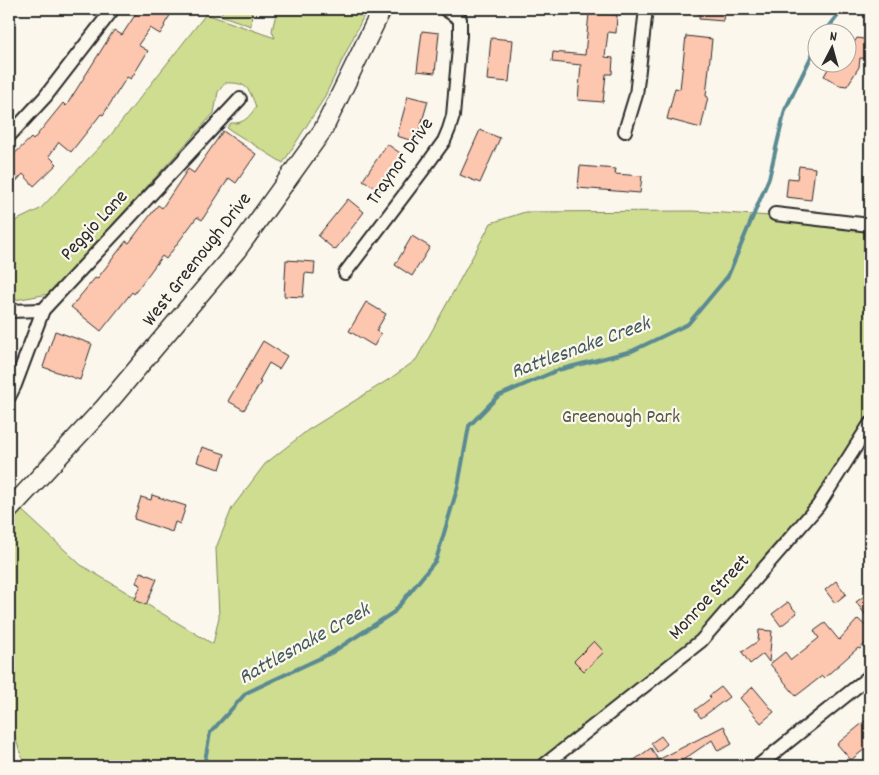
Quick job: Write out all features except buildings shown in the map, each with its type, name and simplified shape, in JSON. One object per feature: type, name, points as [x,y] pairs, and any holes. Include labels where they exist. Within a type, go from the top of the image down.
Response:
[{"type":"street","points":[[9,136],[45,97],[113,9]]},
{"type":"street","name":"West Greenough Drive","points":[[9,510],[103,409],[237,250],[322,130],[382,9]]},
{"type":"street","name":"Traynor Drive","points":[[345,273],[444,141],[449,129],[453,116],[460,19],[445,9]]},
{"type":"street","points":[[625,131],[636,95],[646,9]]},
{"type":"street","name":"Peggio Lane","points":[[9,397],[43,310],[240,99]]},
{"type":"street","points":[[775,214],[870,225]]},
{"type":"street","points":[[9,311],[43,310]]},
{"type":"street","name":"Monroe Street","points":[[542,766],[701,641],[818,506],[870,424]]},
{"type":"street","points":[[758,766],[870,676]]},
{"type":"green space","points":[[224,9],[252,9],[251,26],[220,15]]},
{"type":"green space","points":[[277,9],[367,9],[323,100],[283,163],[227,128],[231,123],[246,119],[256,107],[249,91],[243,85],[225,83],[218,92],[214,113],[49,294],[9,301],[9,224],[40,209],[110,136],[206,14],[275,38],[272,31]]},
{"type":"green space","name":"Greenough Park","points":[[692,211],[870,225],[870,424],[818,506],[701,641],[543,766],[25,766],[12,729],[9,730],[9,510],[15,504],[81,565],[213,644],[219,617],[216,548],[232,508],[265,464],[308,430],[391,378],[416,360],[491,223],[525,212]]},
{"type":"waterway","name":"Rattlesnake Creek","points":[[833,22],[843,9]]},
{"type":"waterway","name":"Rattlesnake Creek","points":[[204,766],[210,733],[246,693],[331,653],[394,612],[436,560],[458,486],[469,426],[498,396],[558,370],[632,351],[688,324],[728,276],[769,178],[785,110],[806,67]]}]
